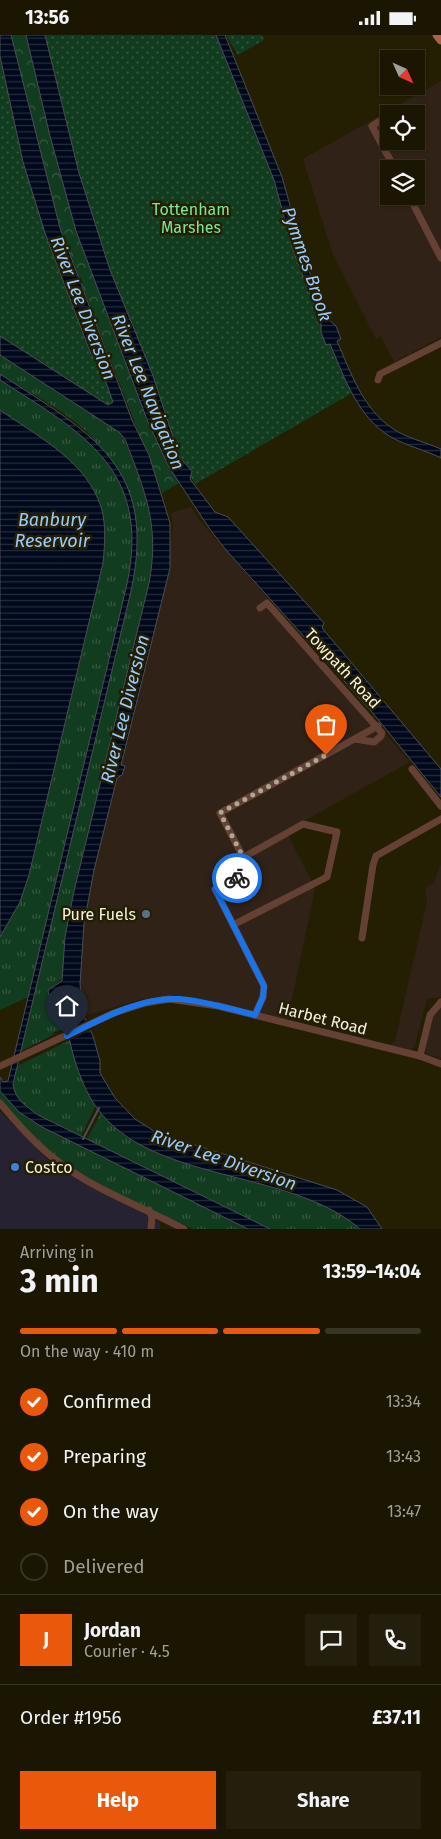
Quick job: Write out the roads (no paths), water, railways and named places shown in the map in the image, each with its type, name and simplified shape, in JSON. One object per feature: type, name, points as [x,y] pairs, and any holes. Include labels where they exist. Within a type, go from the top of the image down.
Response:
[{"type":"main road","points":[[437,35],[441,40]]},
{"type":"street","points":[[380,120],[372,125],[380,140]]},
{"type":"street","points":[[414,205],[441,258]]},
{"type":"street","points":[[379,377],[441,343]]},
{"type":"street","name":"Towpath Road","points":[[260,608],[267,603],[378,726],[382,733],[378,740],[374,742],[355,739]]},
{"type":"street","points":[[255,1015],[263,997],[264,986],[215,889],[250,870],[220,813],[378,726]]},
{"type":"street","points":[[412,769],[441,806]]},
{"type":"street","points":[[362,938],[376,856],[441,819]]},
{"type":"street","points":[[233,925],[327,877],[337,832],[303,824],[244,857]]},
{"type":"street","name":"Harbet Road","points":[[0,1066],[98,1021],[146,1003],[169,999],[191,1001],[255,1015],[420,1056],[441,1064]]},
{"type":"street","points":[[420,1056],[430,1015],[441,1002]]},
{"type":"street","points":[[0,1103],[32,1138],[57,1161],[78,1174],[184,1229]]},
{"type":"street","points":[[149,1210],[152,1217],[151,1229]]},
{"type":"water","name":"River Lee Diversion","points":[[0,35],[11,35],[60,228],[132,420],[149,455],[170,523],[170,568],[121,765],[125,766],[122,775],[117,778],[94,870],[84,924],[80,984],[84,1016],[93,1036],[100,1061],[100,1073],[115,1098],[135,1119],[157,1133],[337,1190],[367,1207],[382,1229],[360,1229],[330,1209],[295,1194],[179,1161],[144,1147],[114,1127],[91,1099],[82,1080],[69,1039],[62,993],[49,995],[48,990],[62,981],[65,937],[74,891],[149,583],[153,543],[149,509],[125,439],[119,432],[0,355],[0,336],[108,405],[113,402],[95,352],[91,354],[45,233],[23,162],[0,56]]},
{"type":"water","name":"River Lee Navigation","points":[[26,35],[45,35],[79,173],[110,270],[152,373],[180,458],[192,471],[190,479],[215,512],[228,517],[324,623],[322,628],[441,769],[441,797],[372,712],[226,550],[209,528],[169,467],[148,422],[76,231],[50,136]]},
{"type":"water","points":[[216,35],[225,35],[282,177],[307,266],[329,320],[336,326],[341,339],[337,341],[358,389],[373,411],[382,420],[403,435],[441,449],[441,458],[397,440],[379,429],[353,396],[330,344],[326,345],[321,332],[321,323],[293,250],[274,180]]},
{"type":"water","points":[[0,374],[63,416],[89,436],[110,458],[126,483],[135,513],[137,548],[131,591],[13,1084],[14,1090],[22,1102],[38,1115],[270,1229],[248,1229],[42,1127],[19,1112],[0,1091],[0,1077],[3,1082],[8,1081],[127,584],[132,544],[129,511],[120,483],[104,459],[59,418],[0,380]]},
{"type":"water","name":"Banbury Reservoir","points":[[0,410],[55,448],[80,471],[90,484],[101,506],[105,539],[103,563],[29,875],[20,902],[0,937]]},
{"type":"waterway","points":[[83,1139],[99,1108]]},
{"type":"place","name":"Pure Fuels","points":[[146,914]]},
{"type":"place","name":"Costco","points":[[15,1167]]},
{"type":"park label","name":"Tottenham Marshes","points":[[191,218]]},
{"type":"water label","name":"Pymmes Brook","points":[[307,264]]}]
